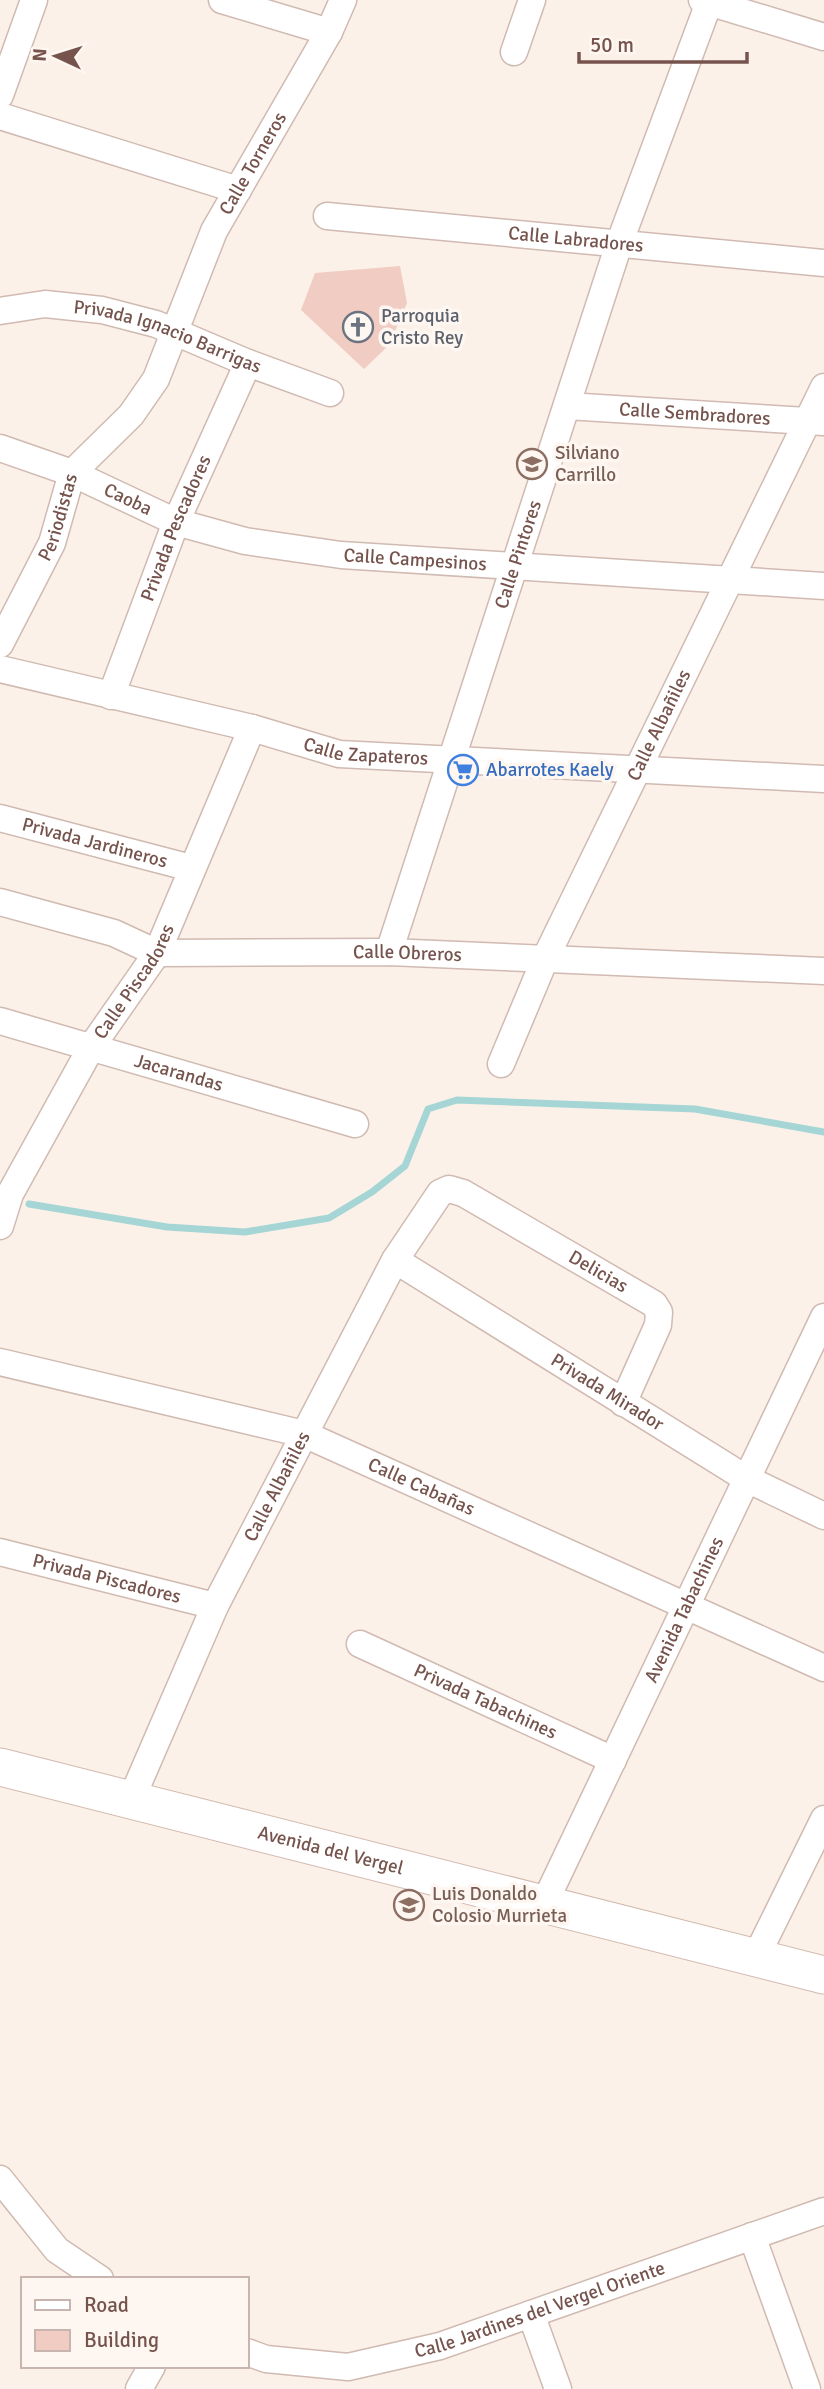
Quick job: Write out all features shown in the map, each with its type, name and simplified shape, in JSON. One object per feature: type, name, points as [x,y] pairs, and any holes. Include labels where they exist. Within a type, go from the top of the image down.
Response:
[{"type":"street","points":[[0,94],[34,0]]},
{"type":"street","points":[[222,0],[329,32]]},
{"type":"street","name":"Calle Torneros","points":[[172,332],[214,231],[329,32],[343,0]]},
{"type":"street","points":[[514,52],[532,0]]},
{"type":"street","points":[[707,1],[824,37]]},
{"type":"street","name":"Calle Pintores","points":[[389,952],[619,244],[707,1]]},
{"type":"street","points":[[0,116],[238,190]]},
{"type":"street","name":"Calle Labradores","points":[[327,216],[824,263]]},
{"type":"street","name":"Privada Ignacio Barrigas","points":[[0,312],[45,304],[102,310],[156,324],[248,363],[330,393]]},
{"type":"street","name":"Periodistas","points":[[0,644],[52,543],[72,473],[131,415],[156,379],[172,332]]},
{"type":"street","name":"Privada Pescadores","points":[[111,696],[176,522],[248,363]]},
{"type":"street","name":"Calle Albañiles","points":[[500,1063],[544,959],[730,581],[816,422],[824,387]]},
{"type":"street","name":"Calle Sembradores","points":[[567,406],[816,422]]},
{"type":"street","name":"Caoba","points":[[0,448],[72,473],[176,522]]},
{"type":"street","name":"Calle Campesinos","points":[[176,522],[244,541],[341,555],[824,586]]},
{"type":"street","name":"Calle Zapateros","points":[[0,669],[252,728],[339,754],[824,779]]},
{"type":"street","name":"Calle Piscadores","points":[[0,1226],[5,1193],[92,1046],[157,953],[252,728]]},
{"type":"street","name":"Privada Jardineros","points":[[0,818],[191,868]]},
{"type":"street","name":"Calle Obreros","points":[[0,902],[114,933],[157,953],[389,952],[824,971]]},
{"type":"street","name":"Jacarandas","points":[[0,1021],[355,1124]]},
{"type":"street","name":"Calle Albañiles","points":[[131,1800],[215,1606],[304,1434],[395,1260],[440,1193],[449,1189]]},
{"type":"street","name":"Delicias","points":[[449,1189],[463,1193],[654,1304],[659,1312],[658,1325],[624,1402]]},
{"type":"street","name":"Privada Mirador","points":[[395,1260],[747,1479],[824,1516]]},
{"type":"street","name":"Avenida Tabachines","points":[[544,1904],[824,1317]]},
{"type":"street","name":"Calle Cabañas","points":[[0,1362],[304,1434],[824,1668]]},
{"type":"street","name":"Privada Piscadores","points":[[0,1552],[215,1606]]},
{"type":"street","name":"Privada Tabachines","points":[[360,1644],[613,1760]]},
{"type":"street","name":"Avenida del Vergel","points":[[0,1767],[824,1975]]},
{"type":"street","points":[[756,1958],[824,1819]]},
{"type":"street","points":[[4,2192],[57,2250],[97,2277]]},
{"type":"street","name":"Calle Jardines del Vergel Oriente","points":[[248,2352],[266,2359],[348,2367],[440,2346],[824,2211]]},
{"type":"street","points":[[752,2236],[807,2389]]},
{"type":"street","points":[[531,2314],[558,2389]]},
{"type":"street","points":[[139,2389],[151,2368]]},
{"type":"building","name":"Parroquia Cristo Rey","points":[[400,266],[407,303],[389,345],[364,369],[301,310],[315,273]]},
{"type":"waterway","points":[[29,1204],[167,1227],[245,1232],[329,1218],[372,1192],[405,1166],[428,1109],[457,1100],[695,1109],[824,1132]]},
{"type":"place","name":"Parroquia Cristo Rey","points":[[358,327]]},
{"type":"place","name":"Silviano Carrillo","points":[[532,464]]},
{"type":"place","name":"Abarrotes Kaely","points":[[463,770]]},
{"type":"place","name":"Luis Donaldo Colosio Murrieta","points":[[409,1905]]}]
